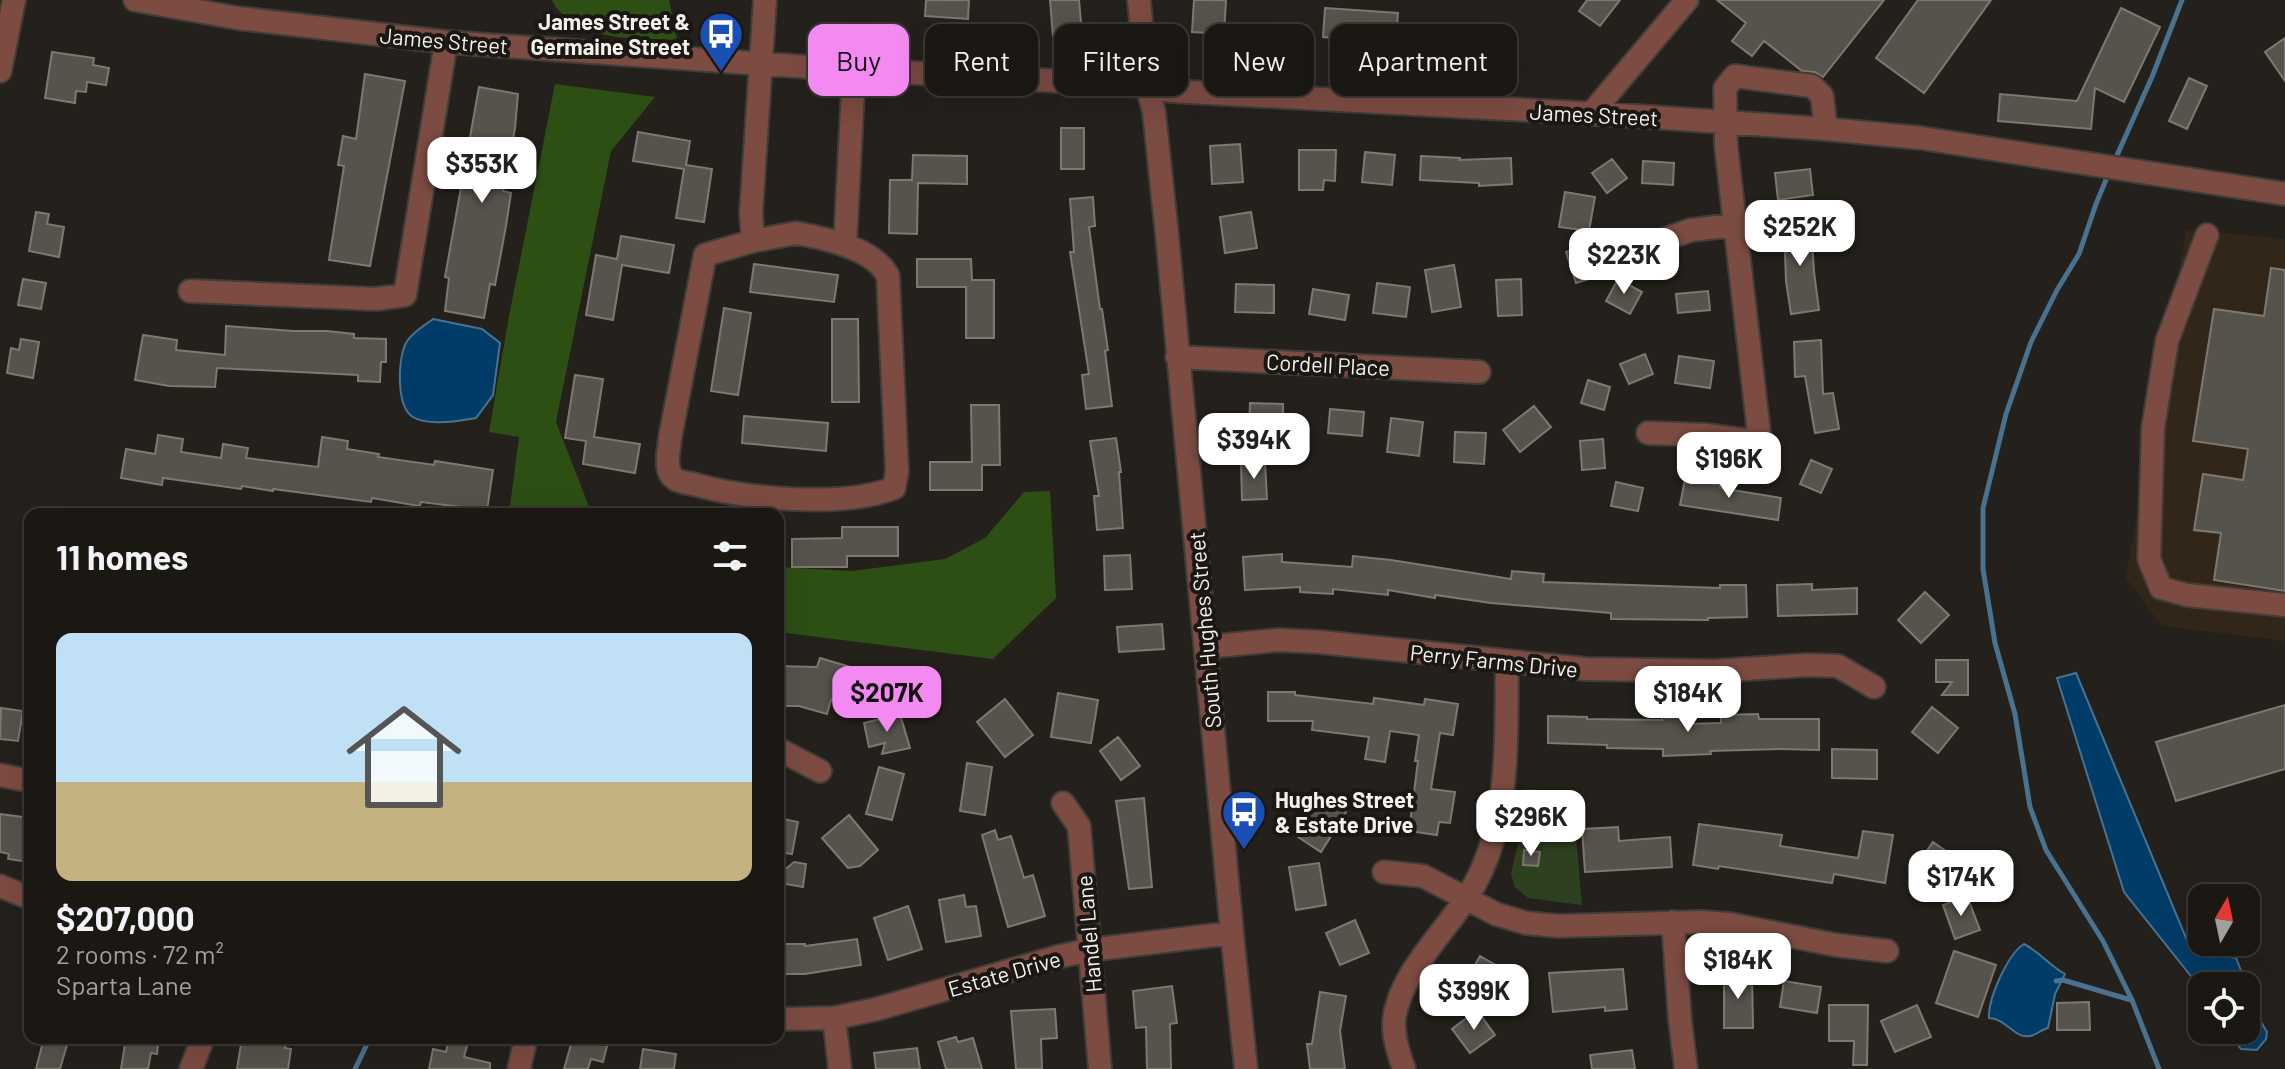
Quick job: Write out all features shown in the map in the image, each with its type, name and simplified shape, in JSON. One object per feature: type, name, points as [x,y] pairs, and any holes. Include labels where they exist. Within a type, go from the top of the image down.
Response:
[{"type":"street","points":[[0,71],[14,0]]},
{"type":"street","name":"James Street","points":[[135,0],[237,18],[446,42],[808,67]]},
{"type":"street","points":[[753,241],[751,213],[765,0]]},
{"type":"street","name":"South Hughes Street","points":[[1139,0],[1141,24]]},
{"type":"street","points":[[1591,114],[1687,0]]},
{"type":"street","points":[[190,291],[376,299],[405,295],[446,42]]},
{"type":"street","name":"James Street","points":[[909,73],[1054,81]]},
{"type":"street","points":[[1648,433],[1705,435],[1760,442],[1735,225],[1725,122],[1725,88],[1735,76],[1812,86],[1822,96],[1826,129]]},
{"type":"street","name":"James Street","points":[[1188,92],[1826,129],[1921,138],[2285,194]]},
{"type":"street","points":[[845,245],[853,96]]},
{"type":"street","name":"South Hughes Street","points":[[1150,96],[1157,142],[1246,1069]]},
{"type":"street","points":[[1654,243],[1691,230],[1735,225]]},
{"type":"street","points":[[796,233],[845,245],[884,268],[888,276],[897,471],[894,488],[876,495],[785,498],[706,488],[675,479],[670,473],[670,438],[705,255],[753,241],[796,233]]},
{"type":"street","points":[[2207,235],[2167,341],[2153,428],[2149,559],[2161,588],[2187,595],[2285,605]]},
{"type":"street","name":"Cordell Place","points":[[1177,357],[1479,372]]},
{"type":"street","name":"Perry Farms Drive","points":[[1206,647],[1278,640],[1320,642],[1633,671],[1838,666],[1874,687]]},
{"type":"street","points":[[1404,1069],[1396,1045],[1394,1024],[1397,1003],[1415,968],[1467,898],[1492,842],[1499,813],[1503,766],[1507,661]]},
{"type":"street","points":[[784,752],[820,771]]},
{"type":"street","points":[[0,775],[24,780]]},
{"type":"street","name":"Handel Lane","points":[[1063,803],[1079,826],[1100,1069]]},
{"type":"street","points":[[1384,872],[1423,876],[1496,914],[1526,923],[1558,926],[1673,922],[1729,924],[1836,945],[1887,951]]},
{"type":"street","points":[[0,886],[24,896]]},
{"type":"street","points":[[1673,922],[1686,1069]]},
{"type":"street","name":"Estate Drive","points":[[784,1019],[834,1018],[911,1001],[1089,950],[1232,933]]},
{"type":"street","points":[[834,1018],[840,1069]]},
{"type":"street","points":[[191,1069],[201,1044]]},
{"type":"street","points":[[519,1069],[525,1044]]},
{"type":"shaded area","points":[[2186,229],[2285,239],[2285,641],[2162,626],[2126,578]]},
{"type":"green space","points":[[552,0],[669,0],[677,40],[620,37],[593,31],[565,16]]},
{"type":"green space","points":[[555,84],[655,97],[611,151],[556,422],[590,508],[510,508],[519,437],[489,432]]},
{"type":"green space","points":[[1050,491],[1056,598],[993,659],[784,633],[784,567],[852,571],[945,559],[985,538],[1024,492]]},
{"type":"green space","points":[[1526,789],[1572,792],[1582,905],[1528,898],[1515,887],[1511,874]]},
{"type":"water","points":[[433,319],[482,329],[500,343],[493,395],[476,418],[426,421],[407,412],[401,394],[400,372],[405,345]]},
{"type":"water","points":[[2076,673],[2188,943],[2188,956],[2236,958],[2241,972],[2188,972],[2124,892],[2057,678]]},
{"type":"water","points":[[2024,944],[2065,974],[2055,994],[2048,1028],[2030,1036],[2019,1034],[2000,1021],[1989,1018],[2000,977]]},
{"type":"water","points":[[2260,1019],[2267,1032],[2266,1039],[2257,1050],[2241,1049],[2237,1044],[2260,1044]]},
{"type":"building","points":[[926,0],[969,0],[968,19],[925,16]]},
{"type":"building","points":[[1050,0],[1079,0],[1081,24],[1054,24],[1053,36]]},
{"type":"building","points":[[1194,0],[1226,0],[1225,24],[1204,24],[1204,33],[1192,32]]},
{"type":"building","points":[[1587,0],[1620,0],[1600,26],[1579,11]]},
{"type":"building","points":[[1717,0],[1884,0],[1823,77],[1815,72],[1802,71],[1764,41],[1752,56],[1732,41],[1746,23]]},
{"type":"building","points":[[1918,0],[1991,0],[1924,93],[1876,58]]},
{"type":"building","points":[[1325,8],[1398,13],[1397,24],[1330,24],[1330,38],[1323,37]]},
{"type":"building","points":[[2121,8],[2160,27],[2124,102],[2095,88],[2091,129],[1998,121],[2000,94],[2077,101]]},
{"type":"building","points":[[2285,38],[2285,81],[2265,52]]},
{"type":"building","points":[[52,52],[94,58],[93,65],[109,68],[106,85],[87,82],[86,92],[76,91],[75,103],[45,98]]},
{"type":"building","points":[[365,74],[405,81],[370,266],[329,260],[344,166],[338,165],[343,136],[356,139]]},
{"type":"building","points":[[2189,78],[2207,86],[2187,129],[2169,121]]},
{"type":"building","points":[[479,87],[518,94],[503,191],[511,193],[506,226],[495,285],[490,284],[484,318],[445,311],[449,278],[445,277]]},
{"type":"building","points":[[1061,128],[1084,128],[1084,169],[1061,169]]},
{"type":"building","points":[[638,132],[690,141],[686,165],[712,169],[704,222],[676,218],[684,169],[633,161]]},
{"type":"building","points":[[1240,144],[1243,182],[1212,184],[1210,146]]},
{"type":"building","points":[[1299,150],[1336,150],[1335,181],[1324,180],[1323,190],[1299,190]]},
{"type":"building","points":[[1365,152],[1395,155],[1392,185],[1362,182]]},
{"type":"building","points":[[913,155],[967,156],[967,184],[918,183],[917,234],[889,233],[890,180],[912,180]]},
{"type":"building","points":[[1421,156],[1459,160],[1511,158],[1512,184],[1479,186],[1479,183],[1420,180]]},
{"type":"building","points":[[1612,159],[1627,178],[1607,193],[1592,173]]},
{"type":"building","points":[[1643,161],[1674,163],[1673,185],[1642,183]]},
{"type":"building","points":[[1810,169],[1813,195],[1778,200],[1775,173]]},
{"type":"building","points":[[1565,192],[1595,197],[1589,231],[1559,227]]},
{"type":"building","points":[[1093,197],[1095,226],[1089,227],[1108,350],[1105,351],[1112,406],[1086,409],[1082,375],[1089,374],[1070,252],[1074,252],[1070,199]]},
{"type":"building","points":[[36,212],[49,214],[47,224],[64,227],[59,257],[29,251]]},
{"type":"building","points":[[1251,212],[1257,248],[1225,253],[1220,217]]},
{"type":"building","points":[[1811,222],[1819,310],[1791,314],[1786,281],[1784,223]]},
{"type":"building","points":[[621,236],[674,245],[669,273],[622,265],[613,320],[586,315],[596,255],[617,259]]},
{"type":"building","points":[[1593,243],[1603,275],[1576,283],[1566,252]]},
{"type":"building","points":[[917,259],[971,259],[972,280],[994,280],[994,338],[966,338],[966,287],[917,287]]},
{"type":"building","points":[[754,264],[838,275],[834,302],[750,292]]},
{"type":"building","points":[[1454,265],[1461,307],[1432,312],[1425,270]]},
{"type":"building","points":[[2271,268],[2285,270],[2285,591],[2214,580],[2221,533],[2194,530],[2203,474],[2243,480],[2248,449],[2193,441],[2214,309],[2264,316]]},
{"type":"building","points":[[23,279],[46,283],[41,309],[18,305]]},
{"type":"building","points":[[1521,279],[1522,315],[1498,316],[1496,280]]},
{"type":"building","points":[[1618,279],[1642,292],[1630,314],[1606,301]]},
{"type":"building","points":[[1377,283],[1410,287],[1406,317],[1373,313]]},
{"type":"building","points":[[1236,284],[1274,285],[1274,313],[1235,312]]},
{"type":"building","points":[[1313,289],[1349,295],[1345,320],[1309,314]]},
{"type":"building","points":[[1708,291],[1710,310],[1678,313],[1676,294]]},
{"type":"building","points":[[724,308],[751,313],[738,395],[711,391]]},
{"type":"building","points":[[832,319],[858,319],[859,402],[832,402]]},
{"type":"building","points":[[226,326],[327,331],[354,334],[354,338],[386,339],[386,362],[381,362],[380,382],[358,381],[358,375],[217,368],[215,387],[169,386],[135,380],[143,335],[177,340],[176,350],[225,355]]},
{"type":"building","points":[[21,339],[39,342],[33,378],[7,373],[11,348],[19,350]]},
{"type":"building","points":[[1821,340],[1823,394],[1833,393],[1839,429],[1815,433],[1805,376],[1795,377],[1794,342]]},
{"type":"building","points":[[1645,354],[1653,374],[1629,384],[1620,364]]},
{"type":"building","points":[[1679,356],[1714,361],[1710,388],[1675,383]]},
{"type":"building","points":[[575,375],[603,379],[594,437],[640,444],[635,473],[583,464],[586,441],[565,438]]},
{"type":"building","points":[[1588,380],[1610,387],[1604,410],[1581,403]]},
{"type":"building","points":[[1250,403],[1283,404],[1283,431],[1249,430]]},
{"type":"building","points":[[971,405],[999,405],[1000,465],[982,465],[982,490],[930,490],[930,462],[972,462]]},
{"type":"building","points":[[1534,406],[1551,427],[1520,452],[1503,430]]},
{"type":"building","points":[[1330,409],[1364,412],[1362,436],[1328,433]]},
{"type":"building","points":[[744,416],[828,423],[826,451],[742,443]]},
{"type":"building","points":[[1391,418],[1423,422],[1419,456],[1387,452]]},
{"type":"building","points":[[1455,432],[1486,433],[1484,464],[1454,462]]},
{"type":"building","points":[[158,435],[183,439],[181,452],[221,458],[223,444],[248,448],[246,458],[318,467],[322,437],[348,441],[347,449],[379,454],[378,457],[434,465],[435,461],[493,470],[487,508],[421,502],[420,506],[372,498],[371,502],[163,478],[162,485],[121,478],[126,449],[155,454]]},
{"type":"building","points":[[1116,438],[1123,528],[1097,530],[1094,496],[1099,496],[1090,441]]},
{"type":"building","points":[[1603,439],[1605,468],[1582,470],[1580,441]]},
{"type":"building","points":[[1811,460],[1832,469],[1821,493],[1800,484]]},
{"type":"building","points":[[1265,462],[1267,499],[1242,500],[1241,463]]},
{"type":"building","points":[[1685,479],[1781,498],[1778,520],[1680,505]]},
{"type":"building","points":[[1616,482],[1643,488],[1638,511],[1611,506]]},
{"type":"building","points":[[842,527],[898,527],[898,556],[847,556],[847,567],[792,567],[792,539],[842,538]]},
{"type":"building","points":[[1282,554],[1282,562],[1352,567],[1353,556],[1511,579],[1512,571],[1544,574],[1543,582],[1720,588],[1720,585],[1746,585],[1747,617],[1708,620],[1611,619],[1611,613],[1435,595],[1435,598],[1388,590],[1388,595],[1333,589],[1333,594],[1300,592],[1300,587],[1245,590],[1243,557]]},
{"type":"building","points":[[1130,555],[1132,589],[1105,590],[1104,556]]},
{"type":"building","points":[[1812,584],[1812,590],[1857,588],[1857,614],[1778,616],[1777,585]]},
{"type":"building","points":[[1925,592],[1949,615],[1921,643],[1898,620]]},
{"type":"building","points":[[1162,624],[1164,649],[1119,652],[1117,627]]},
{"type":"building","points":[[820,658],[857,669],[847,704],[831,700],[827,714],[799,706],[784,706],[784,666],[817,667]]},
{"type":"building","points":[[1936,660],[1968,660],[1968,695],[1942,695],[1952,682],[1936,682]]},
{"type":"building","points":[[1268,692],[1295,692],[1295,695],[1373,704],[1374,698],[1424,705],[1425,699],[1458,704],[1453,735],[1440,733],[1431,789],[1455,792],[1450,823],[1439,822],[1437,835],[1409,831],[1419,735],[1390,731],[1385,762],[1365,759],[1369,737],[1312,730],[1313,721],[1268,721]]},
{"type":"building","points":[[1058,693],[1098,700],[1091,743],[1051,737]]},
{"type":"building","points":[[1005,699],[1033,735],[1005,757],[977,722]]},
{"type":"building","points":[[2285,705],[2285,769],[2176,801],[2156,742]]},
{"type":"building","points":[[1932,707],[1958,728],[1938,753],[1912,732]]},
{"type":"building","points":[[1,708],[23,711],[18,741],[0,739]]},
{"type":"building","points":[[1662,711],[1684,711],[1685,724],[1721,723],[1721,715],[1758,714],[1759,719],[1819,719],[1819,750],[1710,751],[1711,754],[1663,756],[1663,749],[1548,743],[1548,716],[1662,720]]},
{"type":"building","points":[[900,714],[910,748],[882,754],[885,743],[869,747],[864,723]]},
{"type":"building","points":[[1118,737],[1140,766],[1121,780],[1100,751]]},
{"type":"building","points":[[1832,749],[1877,750],[1877,779],[1832,778]]},
{"type":"building","points":[[967,763],[992,767],[985,815],[960,811]]},
{"type":"building","points":[[879,767],[904,774],[892,820],[866,814]]},
{"type":"building","points":[[1320,796],[1346,812],[1321,852],[1295,835]]},
{"type":"building","points":[[1144,798],[1152,887],[1129,889],[1116,801]]},
{"type":"building","points":[[0,814],[24,817],[24,861],[8,859],[9,854],[0,852]]},
{"type":"building","points":[[849,815],[878,850],[860,866],[848,868],[822,838]]},
{"type":"building","points":[[784,819],[798,822],[792,854],[784,853]]},
{"type":"building","points":[[1699,824],[1782,835],[1780,846],[1858,858],[1863,831],[1893,835],[1885,883],[1834,874],[1832,883],[1693,865]]},
{"type":"building","points":[[1618,827],[1619,841],[1670,837],[1672,867],[1585,872],[1582,829]]},
{"type":"building","points":[[995,830],[998,840],[1011,836],[1024,878],[1033,875],[1045,916],[1008,927],[982,835]]},
{"type":"building","points":[[1933,842],[1964,864],[1945,889],[1915,868]]},
{"type":"building","points":[[1524,850],[1540,852],[1538,866],[1523,865]]},
{"type":"building","points":[[794,862],[806,864],[803,887],[784,884],[784,870]]},
{"type":"building","points":[[1319,863],[1326,905],[1296,910],[1289,867]]},
{"type":"building","points":[[964,895],[966,907],[976,906],[981,936],[946,942],[939,900]]},
{"type":"building","points":[[1967,896],[1980,930],[1955,939],[1943,905]]},
{"type":"building","points":[[908,906],[922,949],[888,960],[874,918]]},
{"type":"building","points":[[1355,920],[1369,953],[1340,965],[1326,933]]},
{"type":"building","points":[[857,939],[861,965],[805,974],[784,974],[784,944],[805,946]]},
{"type":"building","points":[[1954,951],[1996,965],[1978,1017],[1936,1003]]},
{"type":"building","points":[[1480,956],[1503,969],[1484,1002],[1461,989]]},
{"type":"building","points":[[1623,969],[1627,1009],[1605,1011],[1605,1007],[1553,1012],[1549,973]]},
{"type":"building","points":[[1724,973],[1752,973],[1753,1028],[1724,1028]]},
{"type":"building","points":[[1784,981],[1821,987],[1817,1013],[1780,1007]]},
{"type":"building","points":[[1172,986],[1177,1023],[1170,1024],[1171,1069],[1147,1069],[1146,1027],[1136,1028],[1133,991]]},
{"type":"building","points":[[1320,992],[1346,996],[1340,1031],[1345,1069],[1310,1069],[1307,1044],[1312,1044]]},
{"type":"building","points":[[2089,1002],[2090,1030],[2057,1030],[2057,1003]]},
{"type":"building","points":[[1829,1005],[1868,1005],[1867,1065],[1853,1065],[1854,1041],[1829,1041]]},
{"type":"building","points":[[1917,1005],[1931,1037],[1895,1052],[1881,1021]]},
{"type":"building","points":[[1055,1009],[1057,1038],[1041,1039],[1042,1069],[1016,1069],[1011,1011]]},
{"type":"building","points":[[1477,1010],[1495,1035],[1470,1053],[1452,1029]]},
{"type":"building","points":[[956,1037],[958,1042],[973,1038],[982,1069],[946,1069],[938,1042]]},
{"type":"building","points":[[42,1044],[67,1044],[60,1069],[36,1069]]},
{"type":"building","points":[[125,1044],[158,1044],[157,1054],[151,1053],[148,1069],[121,1069]]},
{"type":"building","points":[[241,1044],[285,1044],[285,1048],[291,1049],[288,1069],[237,1069]]},
{"type":"building","points":[[448,1044],[467,1044],[464,1057],[490,1063],[490,1069],[429,1069],[433,1049],[446,1052]]},
{"type":"building","points":[[571,1044],[608,1044],[603,1062],[591,1059],[588,1069],[564,1069]]},
{"type":"building","points":[[917,1048],[920,1069],[876,1069],[874,1053]]},
{"type":"building","points":[[643,1049],[676,1054],[674,1069],[640,1069]]},
{"type":"building","points":[[1632,1050],[1635,1069],[1592,1069],[1590,1055]]},
{"type":"waterway","points":[[2114,162],[2182,0]]},
{"type":"waterway","points":[[2108,175],[2079,254],[2031,342],[2006,414],[1983,508],[1983,569],[1995,643],[2015,714],[2030,807],[2046,850],[2103,941],[2132,1000],[2159,1069]]},
{"type":"waterway","points":[[2056,981],[2063,980],[2131,1000]]},
{"type":"waterway","points":[[355,1069],[367,1044]]},
{"type":"place","name":"James Street & Germaine Street","points":[[721,73]]},
{"type":"place","name":"Hughes Street & Estate Drive","points":[[1244,851]]}]
